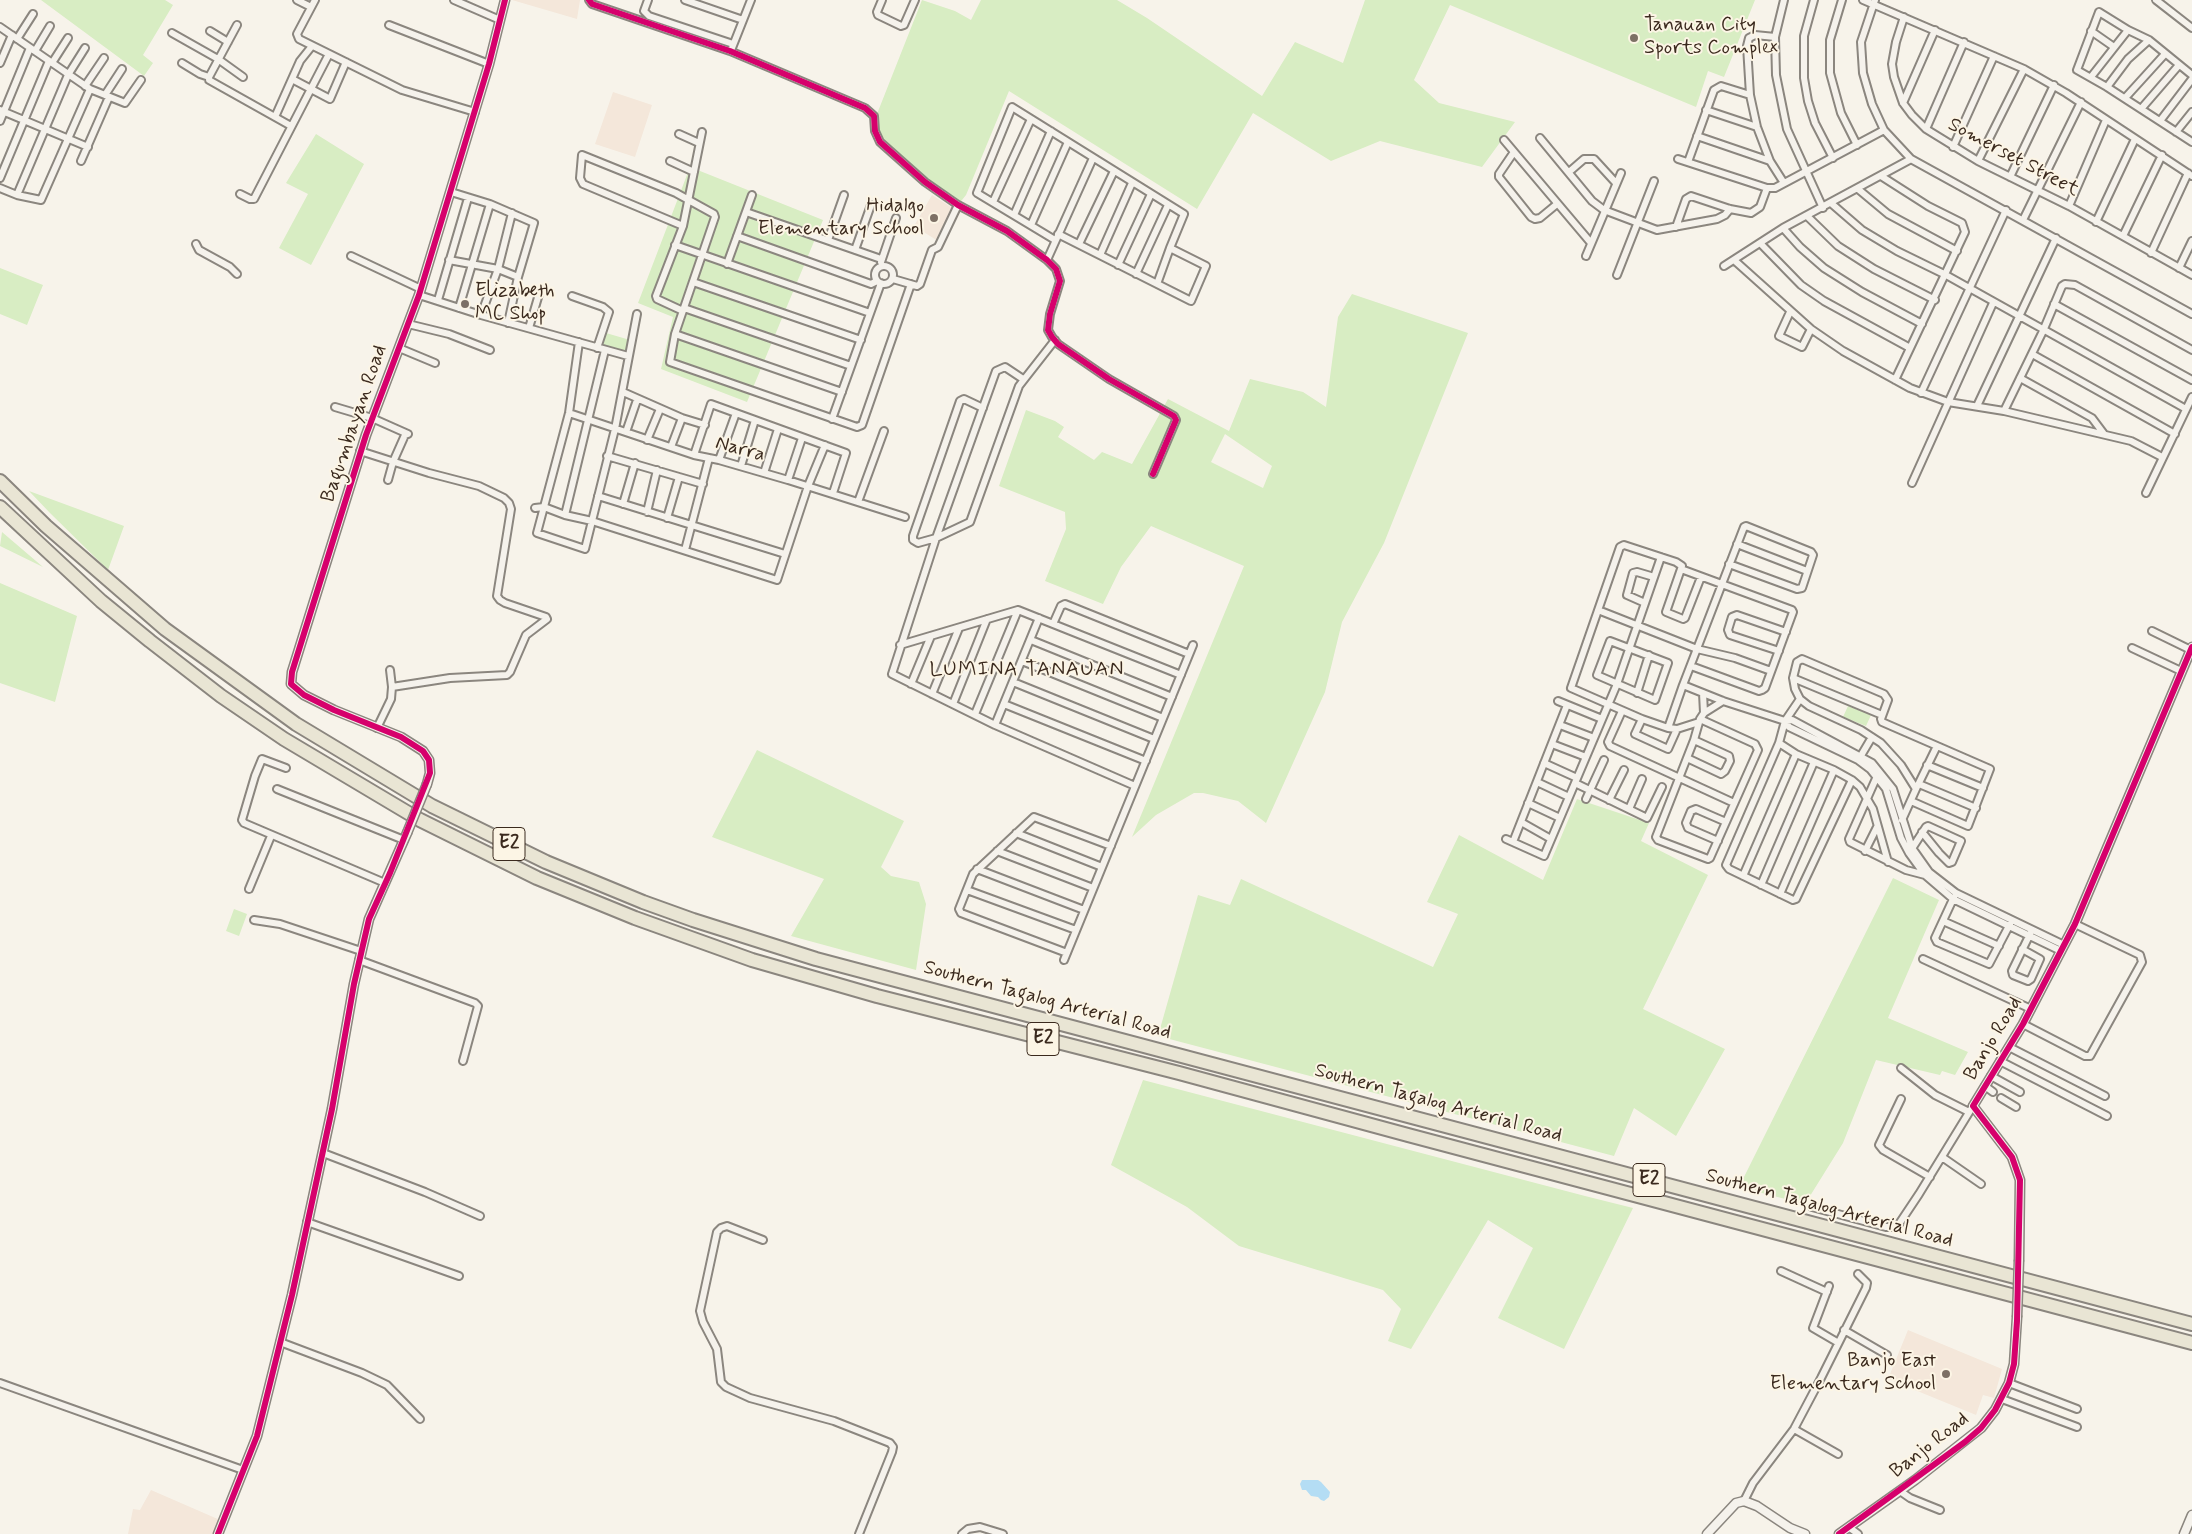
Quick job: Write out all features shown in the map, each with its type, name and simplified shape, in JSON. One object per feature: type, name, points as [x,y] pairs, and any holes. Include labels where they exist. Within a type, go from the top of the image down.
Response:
[{"type":"highway","name":"Southern Tagalog Arterial Road","points":[[0,481],[53,533],[165,630],[296,724],[432,806],[546,862],[644,902],[693,920],[816,959],[2192,1324]]},
{"type":"highway","name":"Southern Tagalog Arterial Road","points":[[0,507],[101,600],[150,641],[221,696],[284,739],[420,820],[537,878],[635,918],[752,960],[878,996],[1179,1073],[1398,1133],[2192,1343]]},
{"type":"street","points":[[298,0],[313,3],[297,34],[299,39],[402,90],[475,112]]},
{"type":"street","points":[[454,0],[500,20]]},
{"type":"street","name":"Bagumbayan Road","points":[[218,1534],[257,1436],[280,1342],[323,1153],[368,919],[405,836],[430,773],[429,760],[423,751],[401,737],[304,695],[292,684],[292,672],[360,451],[420,292],[489,64],[505,0]]},
{"type":"street","points":[[588,0],[592,4],[730,51],[865,108],[874,116],[875,131],[885,147],[925,182],[958,206],[1007,230],[1047,260],[1056,269],[1060,281],[1050,314],[1048,330],[1055,340],[1109,379],[1174,416],[1176,420],[1154,474]]},
{"type":"street","points":[[648,0],[644,11],[649,16],[733,44]]},
{"type":"street","points":[[685,0],[743,20]]},
{"type":"street","points":[[730,51],[751,0]]},
{"type":"street","points":[[882,0],[877,12],[878,16],[901,26],[904,24],[914,0]]},
{"type":"street","points":[[1784,0],[1775,37],[1776,76],[1787,130],[1823,208]]},
{"type":"street","points":[[1814,0],[1804,36],[1804,78],[1808,101],[1815,123],[1832,158]]},
{"type":"street","points":[[1842,0],[1830,40],[1830,74],[1841,114],[1857,145]]},
{"type":"street","points":[[1863,0],[1874,2],[1904,17],[2024,68],[2081,102],[2190,174],[2152,253]]},
{"type":"street","points":[[2156,0],[2192,28]]},
{"type":"street","points":[[1874,2],[1861,42],[1863,73],[1872,104],[1884,130],[1911,159],[2192,314]]},
{"type":"street","points":[[2160,121],[2192,77],[2149,40],[2128,30],[2099,12],[2077,70],[2107,86],[2141,109],[2192,142]]},
{"type":"street","points":[[0,63],[14,37],[33,14]]},
{"type":"street","name":"Somerset Street","points":[[1904,17],[1896,42],[1892,64],[1896,85],[1903,103],[1926,129],[1978,161],[2069,206],[2192,276]]},
{"type":"street","points":[[389,25],[489,64]]},
{"type":"street","points":[[0,121],[2,111],[32,50],[50,26]]},
{"type":"street","points":[[209,77],[237,26]]},
{"type":"street","points":[[0,27],[87,88],[125,103],[140,80]]},
{"type":"street","points":[[1903,103],[1935,30]]},
{"type":"street","points":[[2091,77],[2128,30]]},
{"type":"street","points":[[210,31],[228,42]]},
{"type":"street","points":[[2092,31],[2114,47]]},
{"type":"street","points":[[172,33],[218,59],[244,77]]},
{"type":"street","points":[[1775,37],[1755,35],[1749,38],[1747,46],[1750,95],[1757,127],[1770,161],[1784,183]]},
{"type":"street","points":[[0,178],[50,62],[68,38]]},
{"type":"street","points":[[2107,86],[2128,59],[2149,40]]},
{"type":"street","points":[[1926,129],[1964,42]]},
{"type":"street","points":[[274,117],[300,61],[312,46]]},
{"type":"street","points":[[17,195],[68,74],[85,48]]},
{"type":"street","points":[[240,194],[250,200],[254,199],[329,54]]},
{"type":"street","points":[[2125,98],[2165,54]]},
{"type":"street","points":[[1953,146],[1994,56]]},
{"type":"street","points":[[0,188],[17,195],[41,200],[87,88],[104,58]]},
{"type":"street","points":[[292,79],[330,99],[346,62]]},
{"type":"street","points":[[182,63],[292,126]]},
{"type":"street","points":[[2141,109],[2179,65]]},
{"type":"street","points":[[1978,161],[2024,68]]},
{"type":"street","points":[[82,161],[107,96],[122,69]]},
{"type":"street","points":[[2010,177],[2054,85]]},
{"type":"street","points":[[1688,162],[1716,87],[1721,86],[1750,95]]},
{"type":"street","points":[[2023,220],[2081,102]]},
{"type":"street","points":[[1157,284],[1170,248],[1184,214],[1012,107],[977,192],[1031,225],[1056,237],[1078,244],[1118,265],[1191,301],[1206,266],[1170,248]]},
{"type":"street","points":[[1706,110],[1757,127]]},
{"type":"street","points":[[2,111],[88,147]]},
{"type":"street","points":[[2176,132],[2192,112]]},
{"type":"street","points":[[993,202],[1031,119]]},
{"type":"street","points":[[2069,206],[2106,120]]},
{"type":"street","points":[[1678,159],[1768,188],[1775,188],[1884,130]]},
{"type":"street","points":[[1014,215],[1051,131]]},
{"type":"street","points":[[702,132],[683,226],[656,296],[657,299],[851,366]]},
{"type":"street","points":[[679,134],[700,143]]},
{"type":"street","points":[[1697,136],[1770,161]]},
{"type":"street","points":[[1540,138],[1592,201],[1604,210],[1656,230],[1717,219],[1725,215],[1730,209]]},
{"type":"street","points":[[2096,222],[2135,139]]},
{"type":"street","points":[[1504,140],[1591,243]]},
{"type":"street","points":[[1031,225],[1068,142]]},
{"type":"street","points":[[1514,152],[1499,174],[1499,178],[1531,217],[1535,219],[1540,218],[1557,204]]},
{"type":"street","points":[[683,226],[583,184],[580,178],[582,155],[676,193],[712,212],[715,217],[675,334],[670,362],[857,427],[862,425],[911,284]]},
{"type":"street","points":[[2123,236],[2162,155]]},
{"type":"street","points":[[1047,260],[1093,158]]},
{"type":"street","points":[[1569,172],[1584,159],[1594,159],[1616,183]]},
{"type":"street","points":[[1724,266],[1783,228],[1832,204],[1911,159]]},
{"type":"street","points":[[670,162],[694,172]]},
{"type":"street","points":[[1078,244],[1114,171]]},
{"type":"street","points":[[1586,256],[1621,173]]},
{"type":"street","points":[[1881,176],[1928,206],[1962,223],[1965,232],[1935,300],[1895,380]]},
{"type":"street","points":[[1616,275],[1654,181]]},
{"type":"street","points":[[1100,255],[1132,182]]},
{"type":"street","points":[[1676,227],[1686,200],[1691,196],[1730,209],[1751,213],[1756,212],[1760,207],[1768,188]]},
{"type":"street","points":[[1858,189],[1888,214],[1957,251]]},
{"type":"street","points":[[451,192],[490,204],[534,223],[518,277],[508,322]]},
{"type":"street","points":[[1118,265],[1151,194]]},
{"type":"street","points":[[727,264],[752,195]]},
{"type":"street","points":[[828,240],[844,196]]},
{"type":"street","points":[[438,300],[468,198]]},
{"type":"street","points":[[459,308],[490,204]]},
{"type":"street","points":[[1136,274],[1168,204]]},
{"type":"street","points":[[1832,204],[1862,230],[1897,251],[1994,302],[2186,409]]},
{"type":"street","points":[[856,250],[871,205]]},
{"type":"street","points":[[893,279],[916,286],[920,284],[932,250],[938,247],[958,206]]},
{"type":"street","points":[[1921,393],[2006,210]]},
{"type":"street","points":[[746,212],[856,250],[889,266],[892,269],[893,279]]},
{"type":"street","points":[[481,316],[498,270],[512,213]]},
{"type":"street","points":[[1807,216],[1838,246],[1874,269],[1935,300]]},
{"type":"street","points":[[832,419],[870,314],[879,282],[876,270],[881,262],[896,218]]},
{"type":"street","points":[[1783,228],[1800,247],[1824,268],[1862,292],[1922,324]]},
{"type":"street","points":[[737,236],[871,284],[879,282],[888,283],[893,279]]},
{"type":"street","points":[[1977,406],[2056,238]]},
{"type":"street","points":[[2179,268],[2192,241]]},
{"type":"street","points":[[1760,243],[1801,285],[1824,301],[1910,348]]},
{"type":"street","points":[[196,244],[199,250],[230,267],[237,274]]},
{"type":"street","points":[[675,245],[870,314]]},
{"type":"street","points":[[351,256],[420,292],[481,316],[628,356]]},
{"type":"street","points":[[449,260],[498,270],[518,277]]},
{"type":"street","points":[[1734,260],[1811,329],[1844,351],[1921,393],[1948,402],[2004,411],[2131,441],[2162,457]]},
{"type":"street","points":[[693,282],[860,340]]},
{"type":"street","points":[[2004,411],[2043,331],[2062,286],[2069,283],[2192,350]]},
{"type":"street","points":[[530,328],[539,294]]},
{"type":"street","points":[[572,296],[603,307],[609,312],[597,348]]},
{"type":"street","points":[[1912,483],[1994,302]]},
{"type":"street","points":[[2054,304],[2192,380]]},
{"type":"street","points":[[1790,312],[1779,336],[1802,347],[1811,329]]},
{"type":"street","points":[[580,342],[569,413],[537,533],[585,549],[615,429],[636,314]]},
{"type":"street","points":[[408,324],[449,334],[490,350]]},
{"type":"street","points":[[675,334],[842,392]]},
{"type":"street","points":[[983,408],[964,399],[960,401],[912,536],[913,540],[918,543],[936,538],[970,522],[1023,379],[1055,340]]},
{"type":"street","points":[[399,348],[435,363]]},
{"type":"street","points":[[565,516],[604,350]]},
{"type":"street","points":[[2032,354],[2175,434]]},
{"type":"street","points":[[1023,379],[1005,367],[996,371],[936,538],[892,674],[996,725],[1135,786]]},
{"type":"street","points":[[2020,378],[2092,418],[2104,434]]},
{"type":"street","points":[[623,392],[637,400],[705,425]]},
{"type":"street","points":[[2146,493],[2192,397]]},
{"type":"street","points":[[626,432],[637,400]]},
{"type":"street","points":[[694,455],[711,404],[846,453],[832,493]]},
{"type":"street","points":[[335,407],[372,418],[408,434],[405,435],[393,462],[388,480]]},
{"type":"street","points":[[647,440],[660,408]]},
{"type":"street","name":"Narra","points":[[569,413],[589,418],[615,429],[694,455],[741,466],[905,517]]},
{"type":"street","points":[[719,460],[736,413]]},
{"type":"street","points":[[671,447],[682,418]]},
{"type":"street","points":[[741,466],[755,420]]},
{"type":"street","points":[[764,473],[778,429]]},
{"type":"street","points":[[858,502],[884,431]]},
{"type":"street","points":[[788,480],[802,438]]},
{"type":"street","points":[[535,508],[544,507],[565,516],[592,521],[777,580],[808,486],[825,446]]},
{"type":"street","points":[[360,451],[479,486],[504,498],[509,503],[511,509],[497,596],[505,603],[546,617],[547,620],[526,635],[507,675],[450,678],[392,687]]},
{"type":"street","points":[[607,456],[703,484]]},
{"type":"street","points":[[685,550],[709,458]]},
{"type":"street","points":[[623,504],[635,464]]},
{"type":"street","points":[[647,512],[658,470]]},
{"type":"street","points":[[667,518],[679,476]]},
{"type":"street","points":[[598,496],[785,554]]},
{"type":"street","points":[[1668,728],[1683,685],[1729,564],[1744,527],[1746,526],[1811,552],[1812,555],[1802,588],[1798,589],[1729,564]]},
{"type":"street","points":[[1737,544],[1807,571]]},
{"type":"street","points":[[1701,577],[1686,618],[1683,619],[1666,612],[1681,569],[1680,564],[1624,546],[1620,547],[1571,688],[1642,720],[1677,729],[1701,718],[1723,701]]},
{"type":"street","points":[[1506,839],[1544,856],[1608,705],[1661,557]]},
{"type":"street","points":[[1681,569],[1791,609],[1793,612],[1765,688],[1759,691],[1691,666]]},
{"type":"street","points":[[1645,603],[1627,595],[1633,573],[1637,572],[1654,577]]},
{"type":"street","points":[[1053,624],[1061,606],[1065,604],[1189,654]]},
{"type":"street","points":[[900,646],[1018,610],[1181,674]]},
{"type":"street","points":[[975,714],[1018,610]]},
{"type":"street","points":[[1598,610],[1697,649],[1735,658],[1771,671]]},
{"type":"street","points":[[1779,651],[1730,635],[1728,630],[1732,617],[1737,615],[1786,632]]},
{"type":"street","points":[[996,725],[1039,618]]},
{"type":"street","points":[[953,704],[987,619]]},
{"type":"street","points":[[932,694],[959,628]]},
{"type":"street","points":[[2152,631],[2191,648]]},
{"type":"street","points":[[911,684],[931,636]]},
{"type":"street","points":[[1030,640],[1172,697]]},
{"type":"street","points":[[1610,641],[1630,648],[1667,662],[1668,665],[1655,700],[1597,674],[1610,641]]},
{"type":"street","points":[[1111,846],[1034,817],[977,869],[959,909],[961,913],[1066,956],[1084,910],[1111,846],[1135,786],[1146,761],[1193,645]]},
{"type":"street","points":[[2132,648],[2181,672]]},
{"type":"street","name":"Banjo Road","points":[[1839,1534],[1900,1491],[1982,1428],[2002,1399],[2009,1383],[2014,1364],[2017,1317],[2020,1180],[2012,1158],[1971,1109],[2023,1024],[2075,924],[2191,648]]},
{"type":"street","points":[[1637,693],[1650,655]]},
{"type":"street","points":[[1910,801],[1968,826],[1976,808],[1990,772],[1988,768],[1882,722],[1882,715],[1888,700],[1884,694],[1802,658],[1797,662],[1793,678],[1795,689],[1800,699],[1817,710],[1872,737],[1892,753],[1918,786],[1976,808]]},
{"type":"street","points":[[1022,660],[1163,718]]},
{"type":"street","points":[[377,728],[391,699],[390,670]]},
{"type":"street","points":[[1793,678],[1882,715]]},
{"type":"street","points":[[1013,682],[1154,739]]},
{"type":"street","points":[[1683,685],[1723,701],[1785,721],[1792,720],[1825,741],[1860,758],[1893,789],[1910,851]]},
{"type":"street","points":[[1701,718],[1758,747],[1710,858],[1704,859],[1656,839],[1694,740],[1701,718],[1703,693]]},
{"type":"street","points":[[1800,699],[1785,721],[1779,743],[1726,865],[1729,869],[1780,894],[1793,900],[1796,899],[1852,780]]},
{"type":"street","points":[[1558,701],[1602,719]]},
{"type":"street","points":[[1004,704],[1146,761]]},
{"type":"street","points":[[1513,842],[1567,705]]},
{"type":"street","points":[[1622,711],[1609,744],[1734,803]]},
{"type":"street","points":[[1642,720],[1635,734],[1668,748],[1677,729]]},
{"type":"street","points":[[1560,725],[1594,738]]},
{"type":"street","points":[[1860,758],[1872,737]]},
{"type":"street","points":[[1687,758],[1721,774],[1725,771],[1730,761],[1729,756],[1694,740]]},
{"type":"street","points":[[1779,743],[1796,754],[1852,780],[1868,798],[1873,809],[1888,862]]},
{"type":"street","points":[[1552,744],[1586,757]]},
{"type":"street","points":[[1899,826],[1937,746]]},
{"type":"street","points":[[1743,876],[1796,754]]},
{"type":"street","points":[[286,768],[262,759],[242,820],[248,826],[271,836],[385,882]]},
{"type":"street","points":[[1586,799],[1604,760]]},
{"type":"street","points":[[1761,884],[1814,762]]},
{"type":"street","points":[[1544,763],[1590,791],[1648,818],[1662,787]]},
{"type":"street","points":[[1928,765],[1983,788]]},
{"type":"street","points":[[1609,800],[1624,770]]},
{"type":"street","points":[[1780,894],[1834,770]]},
{"type":"street","points":[[1878,774],[1849,839],[1852,845],[1888,862],[1906,870],[1927,874]]},
{"type":"street","points":[[1878,774],[1910,851],[1927,874],[1954,896],[2063,948]]},
{"type":"street","points":[[1629,809],[1642,779]]},
{"type":"street","points":[[1537,782],[1569,797]]},
{"type":"street","points":[[277,789],[405,836]]},
{"type":"street","points":[[1528,803],[1560,818]]},
{"type":"street","points":[[1718,841],[1688,828],[1686,823],[1691,811],[1696,809],[1726,822]]},
{"type":"street","points":[[1521,822],[1552,839]]},
{"type":"street","points":[[1910,851],[1922,832],[1928,826],[1960,839],[1961,843],[1952,862],[1944,858],[1922,832]]},
{"type":"street","points":[[1865,851],[1877,827]]},
{"type":"street","points":[[1016,833],[1102,867]]},
{"type":"street","points":[[249,889],[271,836]]},
{"type":"street","points":[[997,851],[1093,888]]},
{"type":"street","points":[[977,869],[1084,910]]},
{"type":"street","points":[[967,890],[1076,930]]},
{"type":"street","points":[[1954,896],[1935,938],[1938,942],[1988,964],[1991,963],[2010,923]]},
{"type":"street","points":[[254,920],[280,924],[361,951]]},
{"type":"street","points":[[1943,921],[1999,946]]},
{"type":"street","points":[[2023,1024],[2086,1056],[2090,1056],[2142,962],[2140,955],[2075,924]]},
{"type":"street","points":[[2022,949],[2040,959],[2031,979],[2028,981],[2012,973],[2022,949],[2030,932]]},
{"type":"street","points":[[1923,959],[2031,1009]]},
{"type":"street","points":[[359,960],[475,1002],[478,1006],[464,1061]]},
{"type":"street","points":[[2008,1047],[2105,1096]]},
{"type":"street","points":[[2000,1061],[2107,1116]]},
{"type":"street","points":[[1812,1207],[1893,1228],[1900,1224],[1971,1109],[1934,1095],[1901,1068]]},
{"type":"street","points":[[1991,1076],[2020,1092]]},
{"type":"street","points":[[1985,1086],[1994,1092]]},
{"type":"street","points":[[2001,1098],[2016,1107]]},
{"type":"street","points":[[1901,1099],[1879,1145],[1884,1150],[1930,1177]]},
{"type":"street","points":[[323,1153],[425,1192],[480,1216]]},
{"type":"street","points":[[1942,1157],[1981,1184]]},
{"type":"street","points":[[307,1222],[459,1276]]},
{"type":"street","points":[[763,1240],[727,1226],[717,1232],[700,1311],[703,1322],[716,1349],[721,1382],[726,1387],[750,1398],[834,1421],[890,1443],[892,1452],[860,1534]]},
{"type":"street","points":[[1781,1271],[1828,1289],[1813,1328],[1837,1342]]},
{"type":"street","points":[[1744,1501],[1753,1483],[1794,1429],[1866,1288],[1867,1283],[1858,1274]]},
{"type":"street","points":[[1844,1330],[1887,1355]]},
{"type":"street","points":[[280,1342],[387,1385],[420,1419]]},
{"type":"street","points":[[0,1383],[243,1470]]},
{"type":"street","points":[[2009,1383],[2077,1410]]},
{"type":"street","points":[[2002,1399],[2077,1427]]},
{"type":"street","points":[[1794,1429],[1838,1454]]},
{"type":"street","points":[[1900,1491],[1910,1498],[1940,1510]]},
{"type":"street","points":[[1708,1534],[1736,1503],[1744,1501],[1757,1506],[1790,1528],[1805,1534]]},
{"type":"street","points":[[2184,1534],[2192,1515]]},
{"type":"street","points":[[962,1534],[968,1529],[980,1527],[1003,1534]]},
{"type":"street","points":[[1850,1528],[1858,1534]]},
{"type":"shaded area","points":[[512,0],[580,0],[577,19]]},
{"type":"shaded area","points":[[613,92],[652,105],[635,157],[595,144]]},
{"type":"shaded area","name":"Hidalgo Elementary School","points":[[932,195],[954,209],[938,241],[914,226]]},
{"type":"shaded area","name":"Banjo East Elementary School","points":[[1908,1330],[2002,1369],[1994,1398],[1983,1395],[1976,1415],[1888,1379]]},
{"type":"shaded area","points":[[151,1490],[220,1520],[214,1534],[128,1534],[133,1509],[140,1510]]},
{"type":"green space","points":[[41,0],[165,0],[173,5],[143,55],[153,63],[144,76]]},
{"type":"green space","points":[[922,0],[955,11],[971,20],[981,0],[1117,0],[1147,18],[1262,96],[1295,42],[1343,63],[1365,0],[1755,0],[1724,77],[1708,71],[1696,107],[1450,5],[1414,80],[1439,103],[1515,122],[1482,167],[1380,141],[1331,161],[1253,113],[1197,209],[1009,91],[966,195],[958,205],[879,141],[875,119]]},
{"type":"green space","points":[[316,134],[364,164],[311,265],[279,248],[308,194],[286,183]]},
{"type":"green space","points":[[690,167],[823,220],[747,402],[661,369],[673,317],[638,303]]},
{"type":"green space","points":[[0,268],[43,285],[27,325],[0,314]]},
{"type":"green space","points":[[1352,294],[1468,333],[1384,543],[1342,622],[1325,692],[1266,823],[1238,801],[1203,793],[1194,793],[1156,815],[1132,837],[1244,566],[1151,526],[1121,567],[1103,604],[1045,581],[1066,529],[1065,512],[999,486],[1026,410],[1055,421],[1064,427],[1058,437],[1094,460],[1102,452],[1132,464],[1168,399],[1229,431],[1250,379],[1303,392],[1326,407],[1338,317]],"holes":[[[1225,434],[1272,466],[1263,488],[1211,462]]]},
{"type":"green space","points":[[606,333],[630,340],[626,353],[602,347]]},
{"type":"green space","points":[[29,491],[124,526],[108,570],[50,513]]},
{"type":"green space","points":[[2,532],[43,567],[0,546]]},
{"type":"green space","points":[[0,583],[77,616],[55,702],[0,683]]},
{"type":"green space","points":[[1848,706],[1871,715],[1866,726],[1843,717]]},
{"type":"green space","points":[[757,750],[904,821],[881,867],[891,876],[919,882],[926,904],[916,970],[791,936],[824,879],[712,837]]},
{"type":"green space","points":[[1577,799],[1649,823],[1641,841],[1708,875],[1643,1009],[1725,1049],[1676,1136],[1634,1108],[1614,1156],[1158,1036],[1198,895],[1230,905],[1241,879],[1433,967],[1458,914],[1427,902],[1459,835],[1543,880]]},
{"type":"green space","points":[[1893,878],[1939,900],[1888,1018],[1968,1052],[1955,1075],[1942,1071],[1940,1075],[1876,1060],[1843,1143],[1805,1204],[1758,1192],[1742,1181]]},
{"type":"green space","points":[[234,909],[247,914],[239,936],[226,931]]},
{"type":"green space","points":[[1143,1080],[1633,1208],[1564,1349],[1498,1318],[1533,1248],[1488,1220],[1411,1349],[1388,1341],[1401,1309],[1383,1290],[1239,1246],[1187,1207],[1111,1165]]},
{"type":"water","points":[[1302,1480],[1318,1480],[1330,1492],[1329,1497],[1324,1501],[1318,1497],[1311,1496],[1306,1490],[1302,1490],[1300,1484]]},
{"type":"cycle path","points":[[218,1534],[257,1436],[292,1295],[332,1109],[354,984],[369,919],[390,873],[430,773],[429,760],[423,751],[401,737],[334,710],[304,695],[291,684],[292,672],[366,435],[419,295],[489,64],[505,0]]},
{"type":"cycle path","points":[[589,0],[592,4],[730,51],[865,108],[874,116],[875,131],[880,142],[925,182],[958,205],[1007,231],[1047,260],[1056,269],[1060,281],[1050,314],[1048,330],[1052,337],[1058,344],[1109,379],[1174,416],[1176,420],[1153,474]]},
{"type":"cycle path","points":[[1839,1534],[1965,1442],[1981,1428],[1995,1410],[2009,1383],[2014,1364],[2017,1321],[2020,1180],[2012,1157],[1973,1106],[2023,1024],[2075,924],[2192,647]]},
{"type":"place","name":"Tanauan City Sports Complex","points":[[1634,38]]},
{"type":"place","name":"Hidalgo Elementary School","points":[[934,218]]},
{"type":"place","name":"Elizabeth MC Shop","points":[[465,304]]},
{"type":"place","name":"Banjo East Elementary School","points":[[1946,1374]]},
{"type":"district","name":"LUMINA TANAUAN","points":[[1027,671]]}]
